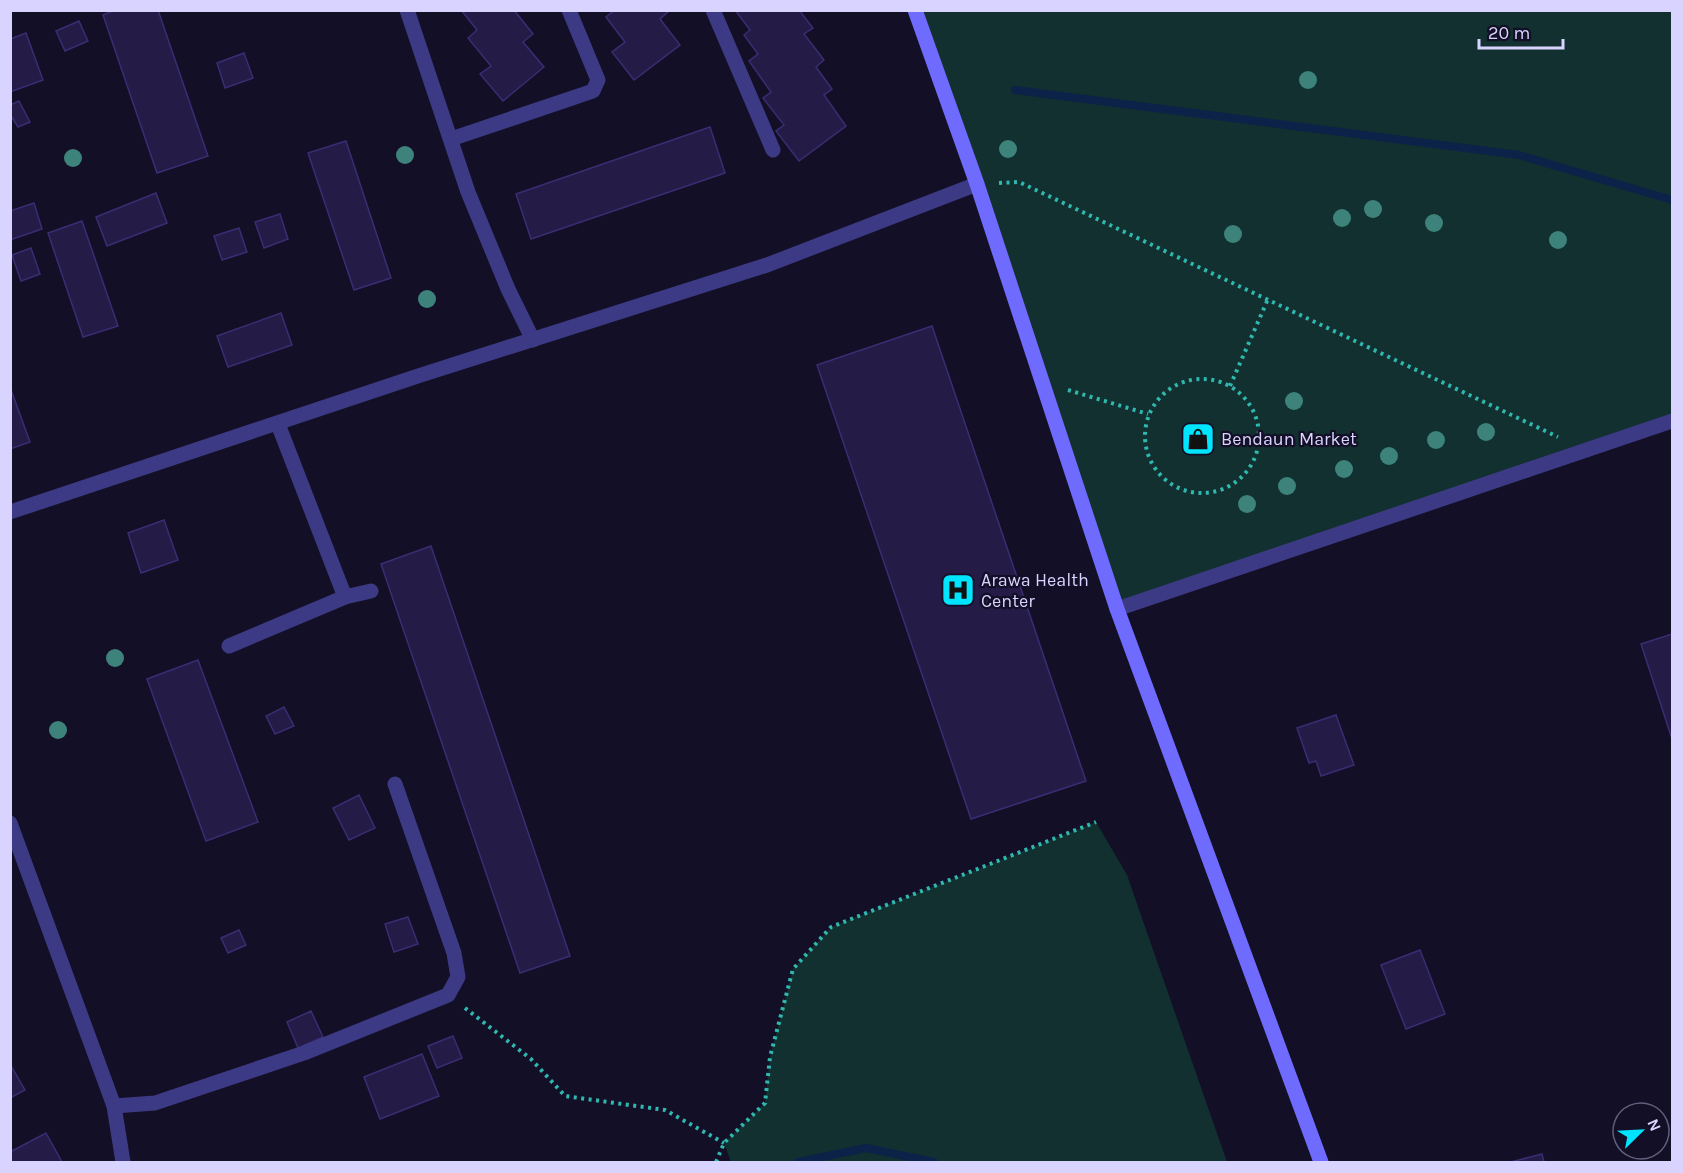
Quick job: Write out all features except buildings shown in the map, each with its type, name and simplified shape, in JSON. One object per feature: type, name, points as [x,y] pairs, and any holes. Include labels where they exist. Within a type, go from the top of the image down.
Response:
[{"type":"street","points":[[407,10],[468,192],[508,289],[533,340]]},
{"type":"street","points":[[451,140],[593,91],[598,80],[569,10]]},
{"type":"street","points":[[713,10],[773,150]]},
{"type":"street","points":[[915,10],[977,184],[1118,609],[1321,1162]]},
{"type":"street","points":[[10,512],[421,375],[767,265],[977,184]]},
{"type":"street","points":[[1118,609],[1672,421]]},
{"type":"street","points":[[279,424],[345,597]]},
{"type":"street","points":[[228,646],[345,597],[371,591]]},
{"type":"street","points":[[114,1106],[155,1103],[304,1053],[448,995],[458,977],[454,953],[395,784]]},
{"type":"street","points":[[10,823],[114,1106],[123,1162]]},
{"type":"path","points":[[977,184],[1019,182],[1586,450]]},
{"type":"path","points":[[1230,386],[1268,299]]},
{"type":"path","points":[[1203,378],[1230,386],[1242,394],[1254,412],[1259,433],[1254,461],[1246,473],[1221,491],[1204,494],[1188,492],[1173,486],[1160,476],[1150,462],[1145,447],[1144,430],[1148,414],[1164,392],[1176,384],[1203,378]]},
{"type":"path","points":[[1042,382],[1148,414]]},
{"type":"path","points":[[716,1162],[724,1143],[765,1103],[770,1057],[793,969],[831,927],[1096,822]]},
{"type":"path","points":[[448,995],[531,1059],[565,1096],[664,1110],[724,1143]]},
{"type":"green space","points":[[915,11],[1672,11],[1672,421],[1117,609]]},
{"type":"green space","points":[[1096,822],[1127,875],[1227,1162],[731,1162],[724,1143],[765,1103],[770,1057],[793,969],[831,927]]},
{"type":"waterway","points":[[1015,90],[1519,155],[1672,200]]},
{"type":"waterway","points":[[798,1162],[866,1148],[934,1162]]},
{"type":"place","name":"Bendaun Market","points":[[1198,439]]},
{"type":"place","name":"Arawa Health Center","points":[[958,590]]}]
